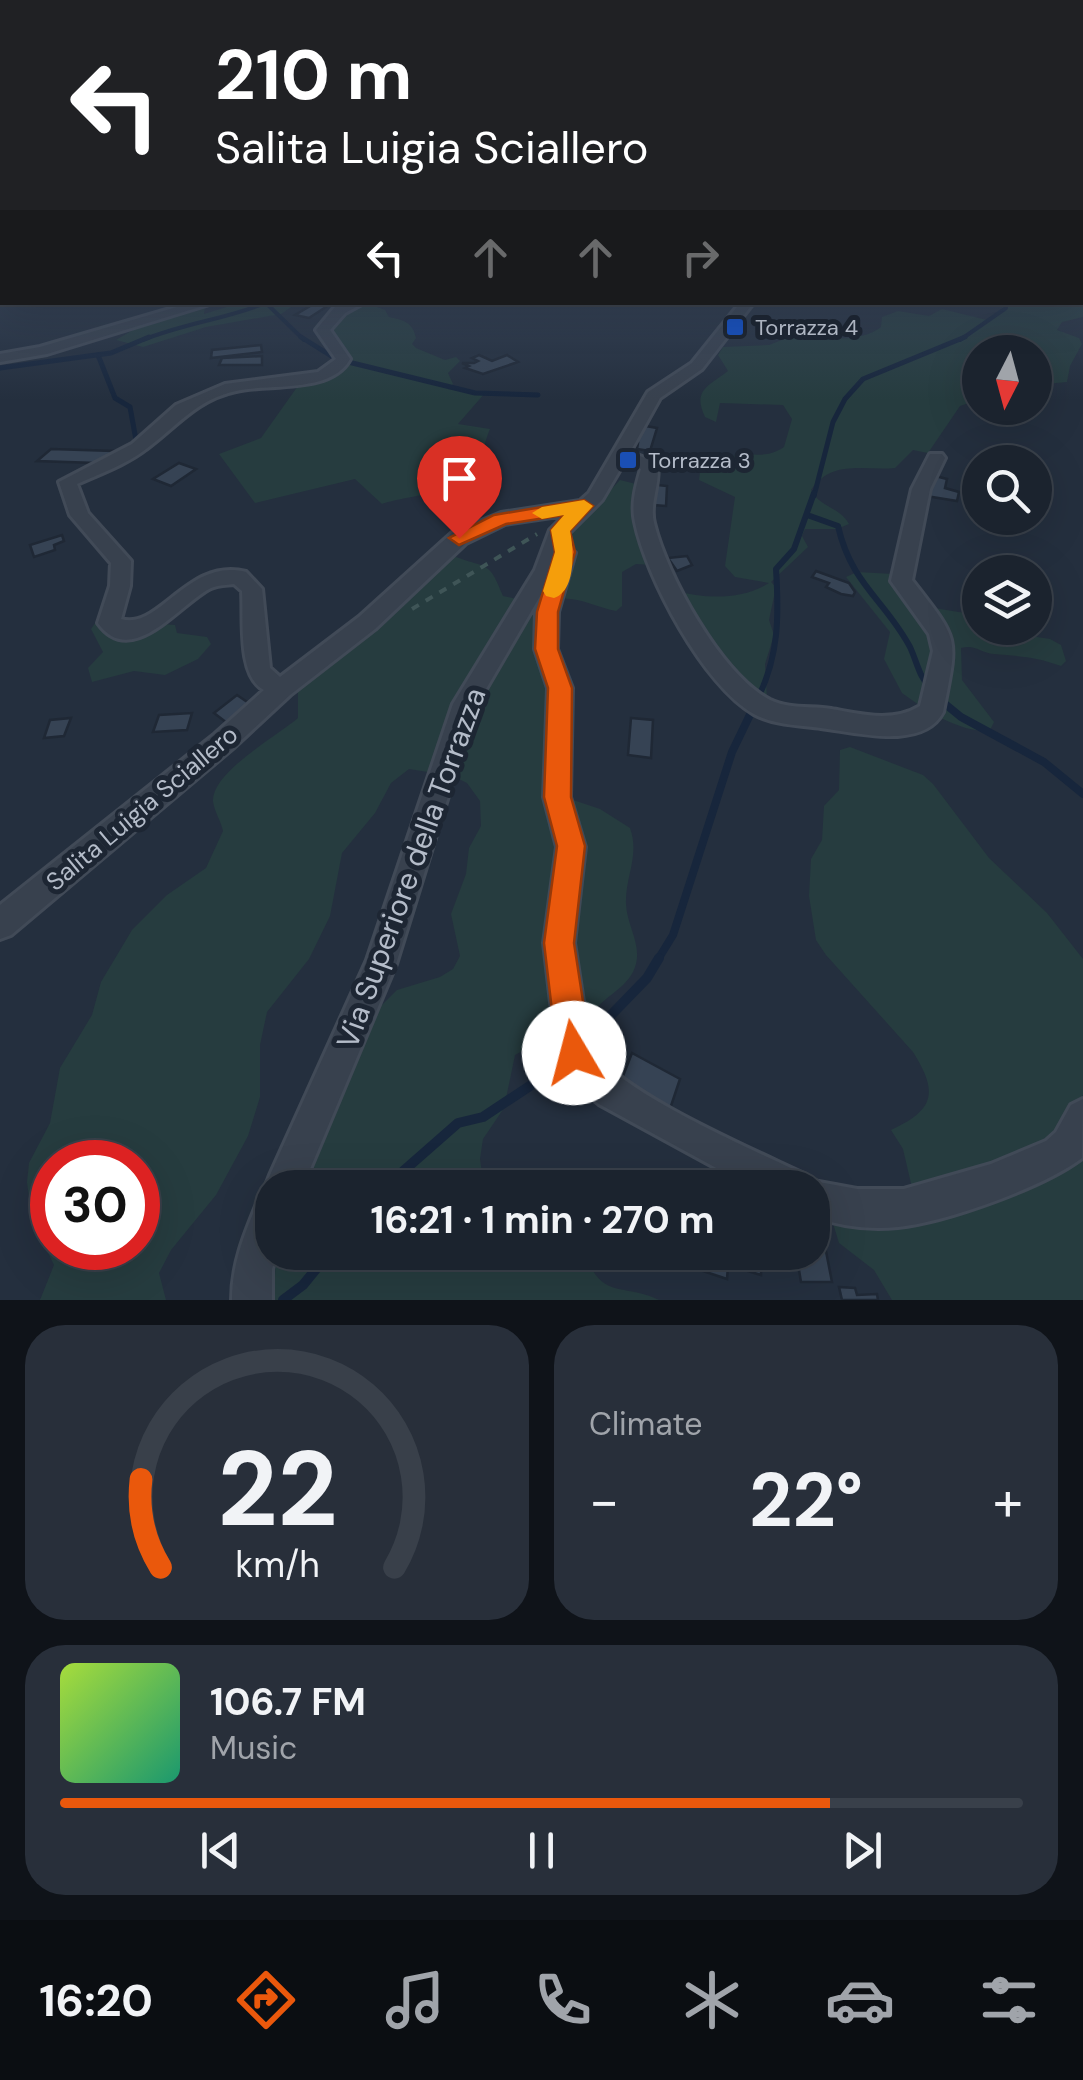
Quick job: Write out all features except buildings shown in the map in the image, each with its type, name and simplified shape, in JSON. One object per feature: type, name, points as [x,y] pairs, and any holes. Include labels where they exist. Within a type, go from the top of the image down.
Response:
[{"type":"street","points":[[0,358],[42,351],[200,305]]},
{"type":"street","points":[[282,688],[264,679],[259,668],[252,589],[239,578],[217,578],[200,585],[158,620],[135,631],[119,630],[108,624],[120,586],[121,562],[90,530],[68,491],[68,482],[138,448],[182,408],[230,387],[302,381],[338,368],[344,359],[342,352],[323,330],[340,310],[352,305]]},
{"type":"street","name":"Via Superiore della Torrazza","points":[[292,1170],[381,964],[466,704],[545,570],[560,530],[596,496],[654,394],[697,366],[746,305]]},
{"type":"street","points":[[622,455],[648,464],[642,502],[654,558],[680,610],[740,686],[760,706],[884,728],[931,712],[944,651],[940,632],[901,581],[921,489],[936,458]]},
{"type":"street","name":"Salita Luigia Sciallero","points":[[0,924],[224,741],[282,688],[367,623],[470,530],[501,519],[584,506]]},
{"type":"street","points":[[560,530],[565,552],[548,612],[546,649],[560,688],[557,797],[571,846],[559,943],[574,1053],[587,1072],[612,1092],[756,1170]]},
{"type":"street","points":[[830,1200],[871,1208],[905,1208],[1004,1177],[1054,1156],[1070,1144],[1083,1117]]},
{"type":"street","points":[[252,1300],[255,1260]]},
{"type":"path","points":[[399,617],[584,506]]},
{"type":"green space","points":[[233,305],[294,305],[281,314],[206,327],[143,347],[116,340],[143,324],[205,307],[204,314]]},
{"type":"green space","points":[[371,305],[385,310],[389,317],[410,325],[416,348],[445,360],[456,357],[460,361],[448,373],[453,384],[448,389],[485,393],[458,424],[490,429],[475,475],[459,485],[382,504],[355,479],[255,503],[219,454],[261,438],[300,383],[344,369],[348,357],[327,327],[354,306]]},
{"type":"green space","points":[[1004,305],[1083,305],[1083,317],[1062,322],[1057,330],[1079,338],[1082,344],[1070,366],[1067,382],[1052,383],[1052,335],[962,335],[962,405],[928,453],[913,450],[895,468],[849,468],[819,480],[811,490],[849,524],[837,529],[805,529],[802,536],[808,547],[771,582],[776,587],[769,620],[774,635],[765,664],[767,699],[742,683],[730,669],[676,591],[724,596],[748,593],[769,583],[735,577],[725,566],[735,497],[699,480],[700,472],[725,465],[728,457],[770,453],[784,447],[792,419],[783,405],[720,403],[716,422],[705,417],[700,401],[704,390],[728,371],[718,355],[723,347],[769,345],[802,332],[854,338],[873,332],[881,327],[882,317],[898,311],[929,316],[942,309],[991,321]]},
{"type":"green space","points":[[620,480],[640,485],[652,565],[636,564],[622,572],[622,606],[616,611],[579,600],[557,599],[571,548],[568,531]]},
{"type":"green space","points":[[456,557],[487,568],[503,596],[521,600],[554,568],[549,792],[600,809],[630,828],[633,857],[626,904],[637,955],[633,972],[597,1008],[588,1023],[558,1031],[515,1055],[504,1108],[483,1139],[482,1170],[308,1170],[363,1049],[374,1013],[397,990],[453,969],[460,956],[451,914],[466,874],[469,848],[481,826],[480,801],[467,783],[453,776],[409,769],[391,783],[375,813],[342,853],[330,916],[309,959],[267,1012],[260,1045],[260,1097],[248,1136],[216,1195],[171,1250],[159,1273],[166,1300],[40,1300],[52,1270],[160,1270],[160,1140],[41,1140],[50,1123],[60,1068],[92,1015],[101,982],[132,930],[167,895],[206,868],[223,831],[213,801],[216,790],[247,755],[298,718],[298,692],[303,683],[446,558]]},
{"type":"green space","points":[[857,572],[893,574],[936,636],[926,710],[902,693],[884,659],[890,632],[846,577]]},
{"type":"green space","points":[[923,601],[934,608],[962,613],[962,645],[1052,645],[1052,640],[1061,645],[1066,661],[1061,666],[961,648],[962,680],[994,722],[990,730],[983,731],[938,717],[941,678]]},
{"type":"green space","points":[[101,615],[110,634],[175,625],[177,633],[207,637],[211,644],[198,659],[165,675],[134,671],[92,682],[88,668],[103,652],[91,629]]},
{"type":"green space","points":[[850,747],[923,775],[933,784],[989,858],[1047,913],[1083,959],[1083,1095],[1065,1132],[1034,1151],[913,1192],[903,1149],[891,1130],[924,1107],[928,1099],[927,1079],[913,1052],[816,940],[809,896],[811,859],[822,840],[824,806],[839,790],[840,750]]},
{"type":"green space","points":[[1083,1143],[1083,1300],[892,1300],[874,1270],[839,1243],[832,1220],[901,1226],[955,1216],[1027,1186],[1068,1159]]},
{"type":"green space","points":[[30,1161],[30,1205],[27,1182]]},
{"type":"green space","points":[[275,1270],[592,1270],[614,1288],[659,1300],[274,1300]]},
{"type":"waterway","points":[[143,340],[260,305]]},
{"type":"waterway","points":[[268,305],[304,340]]},
{"type":"waterway","points":[[967,335],[1006,305]]},
{"type":"waterway","points":[[0,368],[111,353],[149,337]]},
{"type":"waterway","points":[[301,337],[336,359],[475,393],[538,395]]},
{"type":"waterway","points":[[814,496],[833,422],[845,399],[863,379],[962,338]]},
{"type":"waterway","points":[[98,355],[115,398],[130,407],[136,440]]},
{"type":"waterway","points":[[758,698],[776,635],[776,569],[794,549],[814,493]]},
{"type":"waterway","points":[[810,516],[838,526],[851,563],[900,631],[931,689]]},
{"type":"waterway","points":[[657,961],[673,935],[732,752],[759,696]]},
{"type":"waterway","points":[[939,699],[961,717],[1044,762],[1083,794]]},
{"type":"waterway","points":[[585,1042],[647,978],[659,958]]},
{"type":"waterway","points":[[404,1170],[458,1123],[483,1117],[566,1062]]},
{"type":"waterway","points":[[283,1300],[315,1270]]},
{"type":"slow traffic","points":[[542,513],[584,506],[560,530],[565,552],[554,591]]},
{"type":"place","name":"Torrazza 4","points":[[735,327]]},
{"type":"place","name":"Torrazza 3","points":[[628,460]]},
{"type":"route","points":[[459,538],[501,519],[584,506],[560,530],[565,552],[548,612],[546,649],[560,688],[557,797],[571,846],[559,943],[574,1053]]}]
